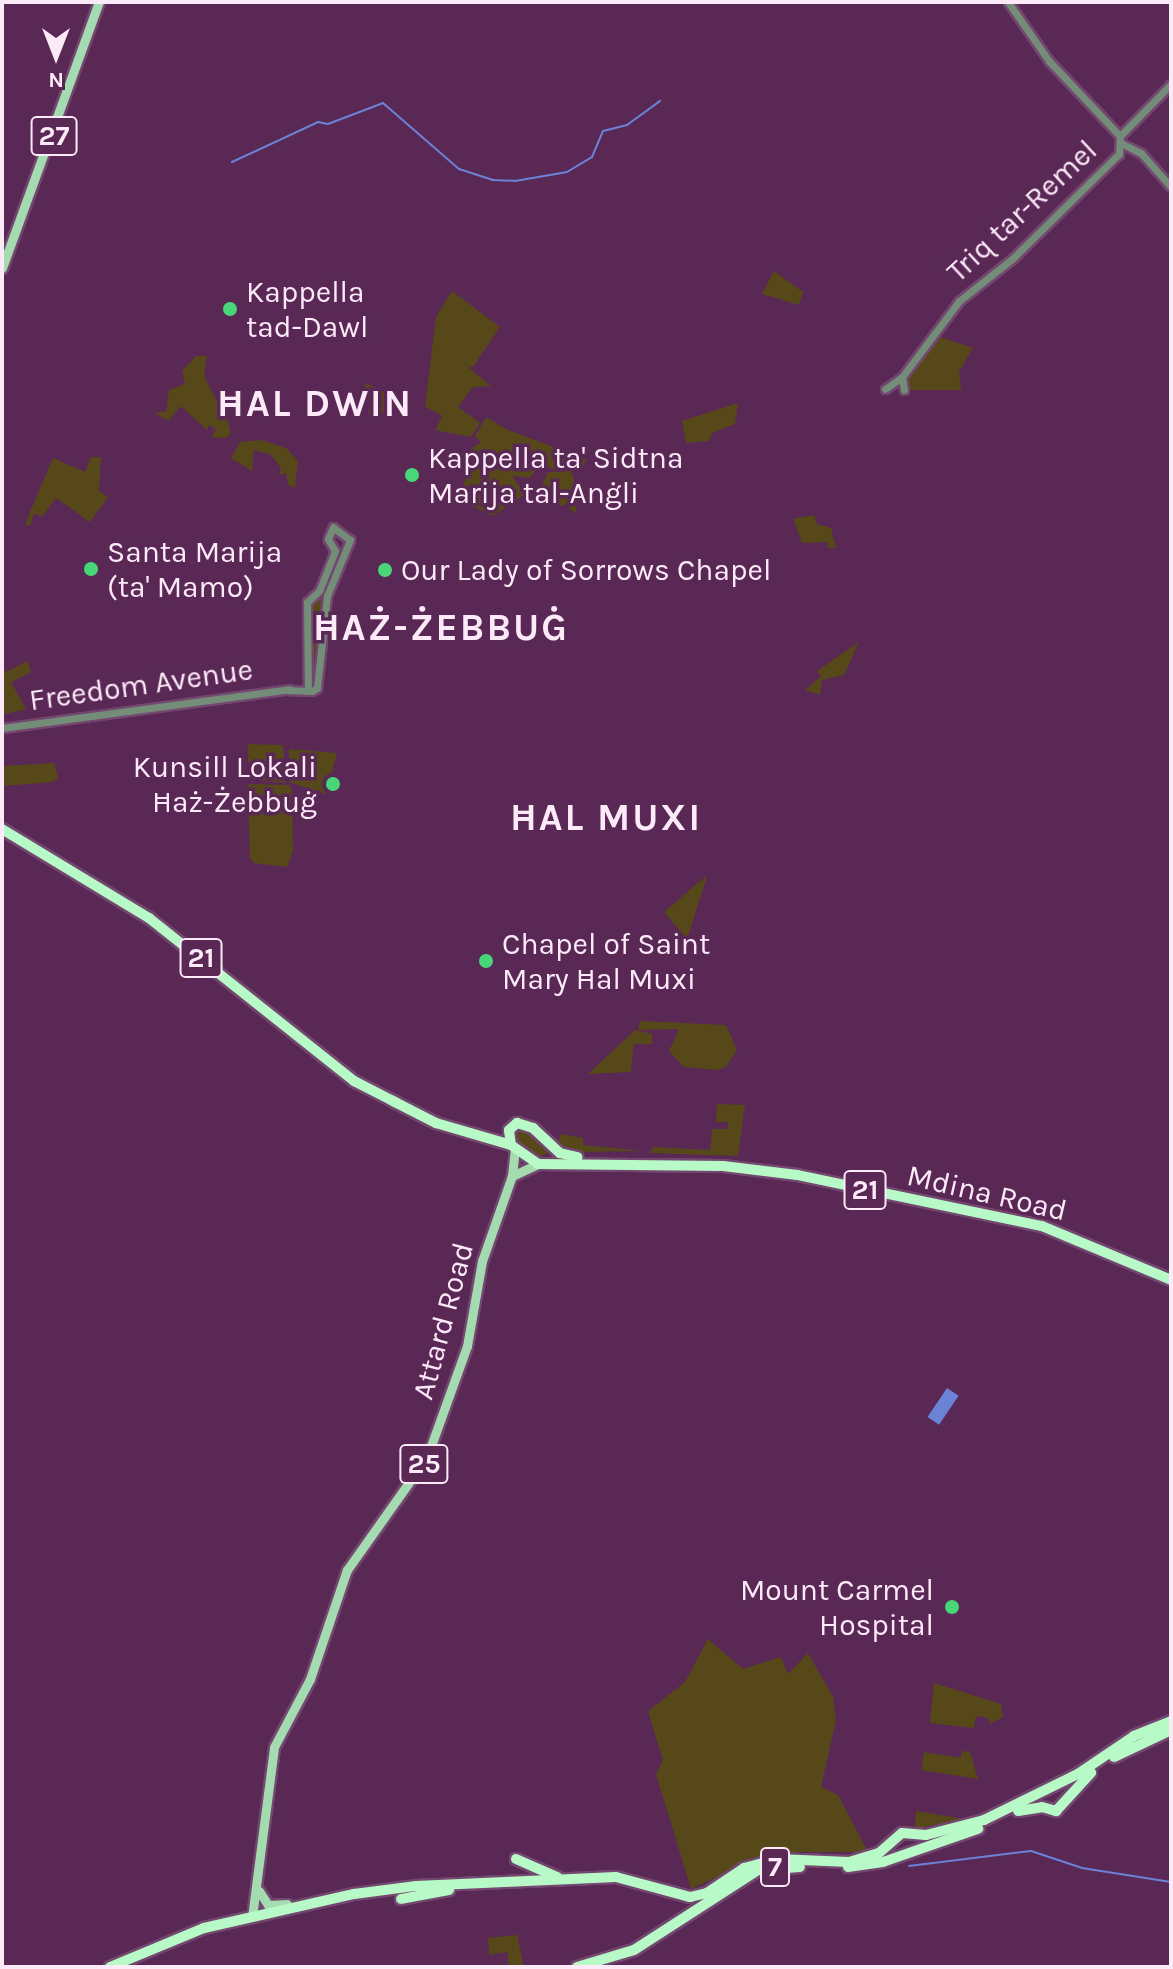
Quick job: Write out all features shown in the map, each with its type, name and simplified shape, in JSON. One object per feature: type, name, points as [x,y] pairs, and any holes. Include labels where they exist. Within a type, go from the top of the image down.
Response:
[{"type":"highway","name":"Mdina Road","points":[[2,829],[149,918],[354,1081],[436,1123],[513,1147],[542,1162],[723,1166],[797,1175],[1042,1226],[1171,1280]]},
{"type":"highway","name":"Mdina Road","points":[[391,1100],[467,1129],[509,1130],[517,1123],[527,1125],[550,1146],[569,1156],[777,1165],[1044,1220],[1171,1273]]},
{"type":"highway","points":[[509,1130],[513,1147]]},
{"type":"highway","points":[[542,1162],[550,1146]]},
{"type":"highway","name":"7","points":[[110,1967],[160,1943],[333,1897],[510,1881],[591,1878],[628,1880],[672,1895],[690,1897],[707,1893],[744,1868],[777,1859],[849,1862],[879,1853],[897,1837],[926,1835],[969,1825],[1040,1794],[1134,1736],[1171,1721]]},
{"type":"highway","points":[[1055,1786],[1065,1801],[1079,1782],[1113,1758],[1171,1730]]},
{"type":"highway","points":[[1040,1794],[1042,1807]]},
{"type":"highway","name":"7","points":[[577,1967],[617,1958],[758,1870],[865,1866],[909,1853],[1022,1809],[1042,1807],[1056,1811],[1065,1801]]},
{"type":"highway","points":[[897,1837],[896,1850],[909,1853],[916,1842],[910,1834]]},
{"type":"highway","points":[[510,1881],[519,1871],[516,1859],[550,1877],[591,1878]]},
{"type":"highway","points":[[401,1899],[539,1882]]},
{"type":"highway","points":[[661,1930],[682,1910],[672,1895]]},
{"type":"main road","name":"27","points":[[2,268],[99,2]]},
{"type":"main road","name":"Attard Road","points":[[259,1887],[271,1759],[282,1728],[310,1679],[347,1570],[427,1457],[467,1346],[482,1261],[512,1176],[513,1147]]},
{"type":"main road","points":[[512,1176],[542,1162]]},
{"type":"main road","points":[[259,1887],[264,1902],[275,1907],[333,1897]]},
{"type":"main road","name":"25","points":[[252,1917],[259,1887]]},
{"type":"street","points":[[1008,2],[1049,61],[1122,140],[1141,153],[1171,187]]},
{"type":"street","name":"Triq tar-Remel","points":[[885,389],[902,377],[959,301],[1012,259],[1119,154],[1122,140],[1171,84]]},
{"type":"street","points":[[902,377],[904,390]]},
{"type":"street","points":[[333,527],[350,538],[327,596],[310,685],[307,602],[319,591],[335,551],[328,539],[333,527]]},
{"type":"street","points":[[319,591],[327,596]]},
{"type":"street","name":"Freedom Avenue","points":[[2,728],[310,685]]},
{"type":"shaded area","points":[[774,271],[803,292],[799,305],[762,294]]},
{"type":"shaded area","points":[[452,291],[500,327],[473,367],[468,367],[491,386],[473,387],[458,407],[480,423],[471,437],[435,430],[442,416],[425,406],[436,317]]},
{"type":"shaded area","points":[[937,336],[973,348],[959,372],[961,390],[908,390],[904,380]]},
{"type":"shaded area","points":[[196,356],[207,356],[204,375],[216,400],[222,400],[231,434],[225,438],[211,437],[216,430],[209,425],[207,430],[181,406],[168,421],[155,413],[166,411],[169,390],[185,384],[182,371]]},
{"type":"shaded area","points":[[366,383],[392,396],[380,418],[368,413],[373,402],[362,395]]},
{"type":"shaded area","points":[[738,403],[735,424],[712,433],[709,441],[686,443],[682,421]]},
{"type":"shaded area","points":[[486,417],[506,429],[587,460],[583,466],[555,470],[540,463],[530,478],[512,476],[525,494],[493,516],[457,499],[471,468],[464,464],[465,453],[481,442],[475,436]]},
{"type":"shaded area","points":[[261,440],[286,448],[298,461],[295,488],[288,485],[286,473],[279,475],[281,468],[271,455],[254,450],[252,471],[231,458],[240,442]]},
{"type":"shaded area","points":[[91,457],[101,457],[99,491],[108,497],[90,522],[56,498],[42,517],[34,513],[30,526],[25,524],[53,458],[85,472]]},
{"type":"shaded area","points":[[571,471],[577,490],[576,514],[566,505],[557,506],[542,485],[548,472]]},
{"type":"shaded area","points":[[814,515],[817,524],[831,528],[836,548],[828,548],[827,542],[802,543],[793,519]]},
{"type":"shaded area","points":[[319,593],[325,595],[315,679],[311,679],[311,600]]},
{"type":"shaded area","points":[[859,642],[844,675],[822,680],[820,695],[805,690],[821,676],[817,671]]},
{"type":"shaded area","points":[[28,661],[31,672],[11,682],[26,709],[2,715],[2,665],[6,672]]},
{"type":"shaded area","points":[[248,744],[283,745],[286,783],[249,779],[249,766],[258,769],[259,764],[248,762]]},
{"type":"shaded area","points":[[289,749],[337,753],[326,794],[289,782]]},
{"type":"shaded area","points":[[54,763],[58,777],[53,782],[2,786],[2,766]]},
{"type":"shaded area","points":[[248,784],[289,785],[292,790],[293,851],[287,867],[254,863],[250,858]]},
{"type":"shaded area","points":[[705,877],[706,880],[687,939],[664,912]]},
{"type":"shaded area","points":[[640,1021],[726,1025],[737,1050],[726,1067],[717,1070],[684,1067],[669,1051],[679,1029],[638,1030]]},
{"type":"shaded area","points":[[635,1030],[652,1034],[652,1044],[634,1044],[631,1072],[588,1074]]},
{"type":"shaded area","points":[[717,1104],[745,1105],[738,1156],[650,1153],[653,1147],[710,1150],[712,1129],[728,1129],[728,1122],[716,1122]]},
{"type":"shaded area","points":[[515,1128],[526,1128],[545,1144],[547,1154],[534,1158],[513,1141]]},
{"type":"shaded area","points":[[561,1134],[583,1138],[583,1145],[643,1151],[571,1152],[557,1143]]},
{"type":"shaded area","points":[[708,1639],[743,1669],[781,1657],[788,1674],[808,1653],[833,1697],[836,1720],[821,1787],[838,1795],[868,1852],[772,1852],[691,1889],[656,1774],[663,1760],[648,1711],[685,1682]]},
{"type":"shaded area","points":[[934,1683],[1001,1704],[1003,1717],[990,1724],[988,1718],[976,1716],[974,1728],[930,1723]]},
{"type":"shaded area","points":[[962,1751],[970,1752],[978,1779],[921,1770],[924,1752],[961,1758]]},
{"type":"shaded area","points":[[916,1811],[964,1819],[915,1829]]},
{"type":"shaded area","points":[[517,1935],[524,1967],[509,1967],[507,1952],[489,1955],[488,1938]]},
{"type":"water","points":[[947,1388],[959,1396],[939,1425],[927,1417]]},
{"type":"waterway","points":[[232,162],[318,122],[328,124],[383,103],[459,169],[492,180],[515,181],[567,172],[592,157],[603,131],[627,125],[660,101]]},
{"type":"waterway","points":[[909,1866],[1031,1851],[1082,1868],[1171,1882]]},
{"type":"place","name":"Kappella tad-Dawl","points":[[230,309]]},
{"type":"place","name":"Kappella ta' Sidtna Marija tal-Anġli","points":[[412,475]]},
{"type":"place","name":"Santa Marija (ta' Mamo)","points":[[91,569]]},
{"type":"place","name":"Our Lady of Sorrows Chapel","points":[[385,570]]},
{"type":"place","name":"Kunsill Lokali Ħaż-Żebbuġ","points":[[333,784]]},
{"type":"place","name":"Chapel of Saint Mary Ħal Muxi","points":[[486,961]]},
{"type":"place","name":"Mount Carmel Hospital","points":[[952,1607]]},
{"type":"district","name":"ĦAL DWIN","points":[[315,404]]},
{"type":"district","name":"ĦAŻ-ŻEBBUĠ","points":[[441,628]]},
{"type":"district","name":"ĦAL MUXI","points":[[606,818]]}]
